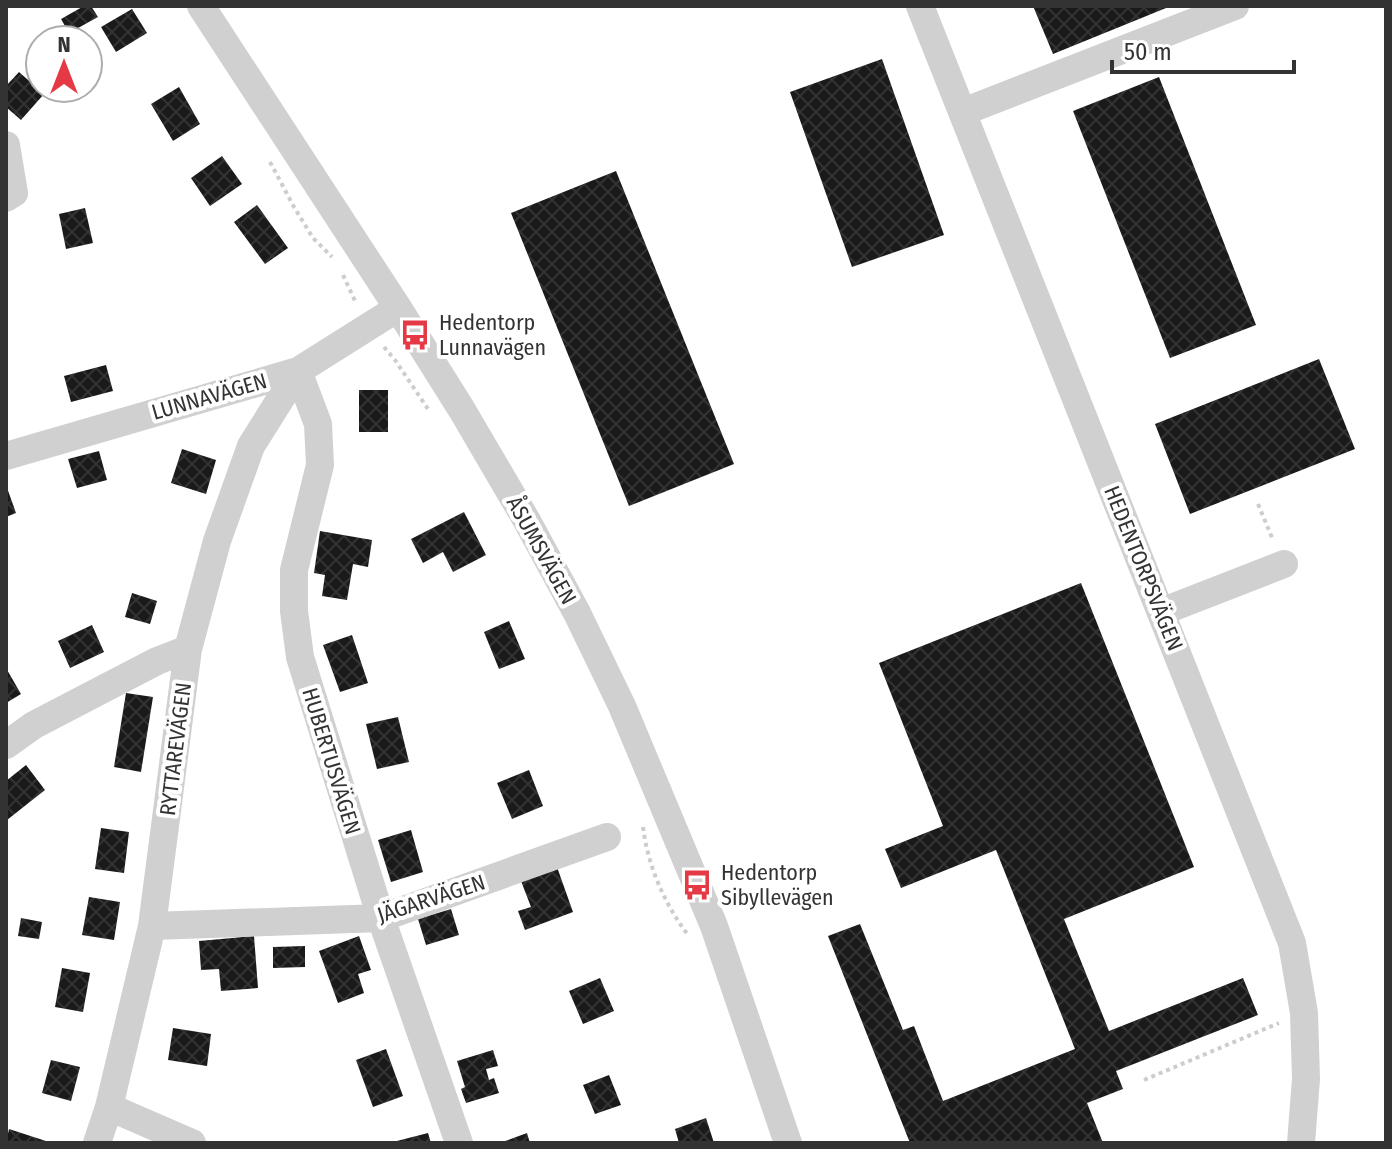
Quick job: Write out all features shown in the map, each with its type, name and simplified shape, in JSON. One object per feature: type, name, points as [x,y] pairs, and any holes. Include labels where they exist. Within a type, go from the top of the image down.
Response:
[{"type":"street","name":"ÅSUMSVÄGEN","points":[[201,6],[462,410],[577,613],[622,706],[714,926],[788,1143]]},
{"type":"street","name":"HEDENTORPSVÄGEN","points":[[920,6],[1292,943],[1304,1013],[1304,1142]]},
{"type":"street","points":[[963,112],[1235,6]]},
{"type":"street","points":[[6,145],[14,193],[6,198]]},
{"type":"street","name":"LUNNAVÄGEN","points":[[6,456],[298,371],[398,308]]},
{"type":"street","name":"RYTTAREVÄGEN","points":[[97,1143],[109,1107],[152,926],[188,649],[217,541],[251,446],[298,371]]},
{"type":"street","name":"HUBERTUSVÄGEN","points":[[298,371],[318,424],[320,465],[294,570],[294,611],[300,657],[381,918],[459,1143]]},
{"type":"street","points":[[1161,612],[1284,564]]},
{"type":"street","points":[[6,745],[34,725],[157,661],[188,649]]},
{"type":"street","name":"JÄGARVÄGEN","points":[[152,926],[381,918],[607,837]]},
{"type":"street","points":[[109,1107],[192,1143]]},
{"type":"path","points":[[269,158],[280,182],[313,234],[341,268],[366,328],[395,360],[438,423]]},
{"type":"path","points":[[1258,504],[1284,564]]},
{"type":"path","points":[[642,824],[645,845],[663,896],[694,943]]},
{"type":"path","points":[[663,896],[670,894]]},
{"type":"path","points":[[1144,1080],[1304,1013]]},
{"type":"building","points":[[84,6],[91,6],[98,17],[85,24],[64,24],[61,19]]},
{"type":"building","points":[[1033,6],[1171,6],[1053,54]]},
{"type":"building","points":[[132,9],[147,33],[116,52],[104,32],[104,25]]},
{"type":"building","points":[[882,59],[944,235],[852,267],[790,92]]},
{"type":"building","points":[[19,72],[24,76],[24,104],[35,104],[21,120],[6,107],[6,86]]},
{"type":"building","points":[[1159,77],[1256,325],[1170,358],[1073,111]]},
{"type":"building","points":[[179,87],[200,124],[173,141],[151,104]]},
{"type":"building","points":[[222,156],[242,184],[210,206],[191,178]]},
{"type":"building","points":[[616,171],[734,464],[629,506],[511,213]]},
{"type":"building","points":[[257,205],[288,248],[265,264],[234,222]]},
{"type":"building","points":[[85,208],[93,243],[66,249],[59,214]]},
{"type":"building","points":[[1319,359],[1355,449],[1190,514],[1155,424]]},
{"type":"building","points":[[106,365],[113,391],[71,402],[64,376]]},
{"type":"building","points":[[359,390],[388,390],[388,432],[359,432]]},
{"type":"building","points":[[182,449],[216,460],[206,494],[171,483]]},
{"type":"building","points":[[99,451],[107,480],[77,488],[68,459]]},
{"type":"building","points":[[6,485],[16,513],[6,517]]},
{"type":"building","points":[[464,512],[486,555],[453,572],[443,552],[423,563],[411,539]]},
{"type":"building","points":[[320,531],[372,540],[368,567],[353,564],[347,600],[322,596],[325,575],[314,573]]},
{"type":"building","points":[[1081,583],[1194,867],[1064,919],[1109,1031],[1243,978],[1258,1015],[1116,1071],[1123,1089],[1087,1103],[1103,1143],[910,1143],[828,936],[860,924],[903,1030],[914,1026],[943,1101],[1075,1049],[996,850],[901,888],[885,849],[943,826],[879,663]]},
{"type":"building","points":[[132,593],[157,601],[150,624],[125,617]]},
{"type":"building","points":[[509,621],[525,659],[499,669],[484,632]]},
{"type":"building","points":[[92,625],[104,652],[70,668],[58,641]]},
{"type":"building","points":[[352,635],[368,683],[340,692],[323,645]]},
{"type":"building","points":[[6,668],[21,694],[6,703]]},
{"type":"building","points":[[126,693],[153,697],[141,772],[114,767]]},
{"type":"building","points":[[398,717],[409,762],[377,769],[366,724]]},
{"type":"building","points":[[26,765],[45,790],[7,820],[6,781]]},
{"type":"building","points":[[529,770],[543,806],[512,819],[497,783]]},
{"type":"building","points":[[101,828],[129,832],[124,873],[95,869]]},
{"type":"building","points":[[411,830],[423,872],[391,882],[378,840]]},
{"type":"building","points":[[557,867],[573,912],[525,930],[518,911],[531,907],[521,881]]},
{"type":"building","points":[[89,897],[120,902],[114,940],[82,935]]},
{"type":"building","points":[[451,909],[459,935],[426,945],[418,919]]},
{"type":"building","points":[[21,918],[42,922],[39,939],[18,936]]},
{"type":"building","points":[[254,936],[258,988],[221,991],[219,969],[201,970],[199,941]]},
{"type":"building","points":[[359,936],[371,970],[358,974],[364,993],[338,1003],[319,951]]},
{"type":"building","points":[[305,946],[305,967],[273,968],[273,947]]},
{"type":"building","points":[[62,968],[90,973],[83,1012],[55,1007]]},
{"type":"building","points":[[600,978],[614,1011],[583,1024],[569,991]]},
{"type":"building","points":[[173,1028],[211,1034],[207,1066],[168,1060]]},
{"type":"building","points":[[386,1049],[403,1096],[373,1107],[356,1060]]},
{"type":"building","points":[[493,1050],[498,1066],[486,1069],[489,1080],[494,1078],[499,1093],[466,1103],[457,1061]]},
{"type":"building","points":[[51,1060],[80,1067],[71,1101],[42,1093]]},
{"type":"building","points":[[609,1075],[621,1105],[595,1114],[583,1085]]},
{"type":"building","points":[[706,1118],[714,1143],[679,1143],[675,1129]]},
{"type":"building","points":[[9,1129],[49,1142],[6,1143]]},
{"type":"building","points":[[428,1133],[431,1143],[393,1142]]},
{"type":"building","points":[[527,1133],[530,1143],[500,1143]]},
{"type":"place","name":"Hedentorp Lunnavägen","points":[[415,335]]},
{"type":"place","name":"Hedentorp Sibyllevägen","points":[[697,885]]}]
